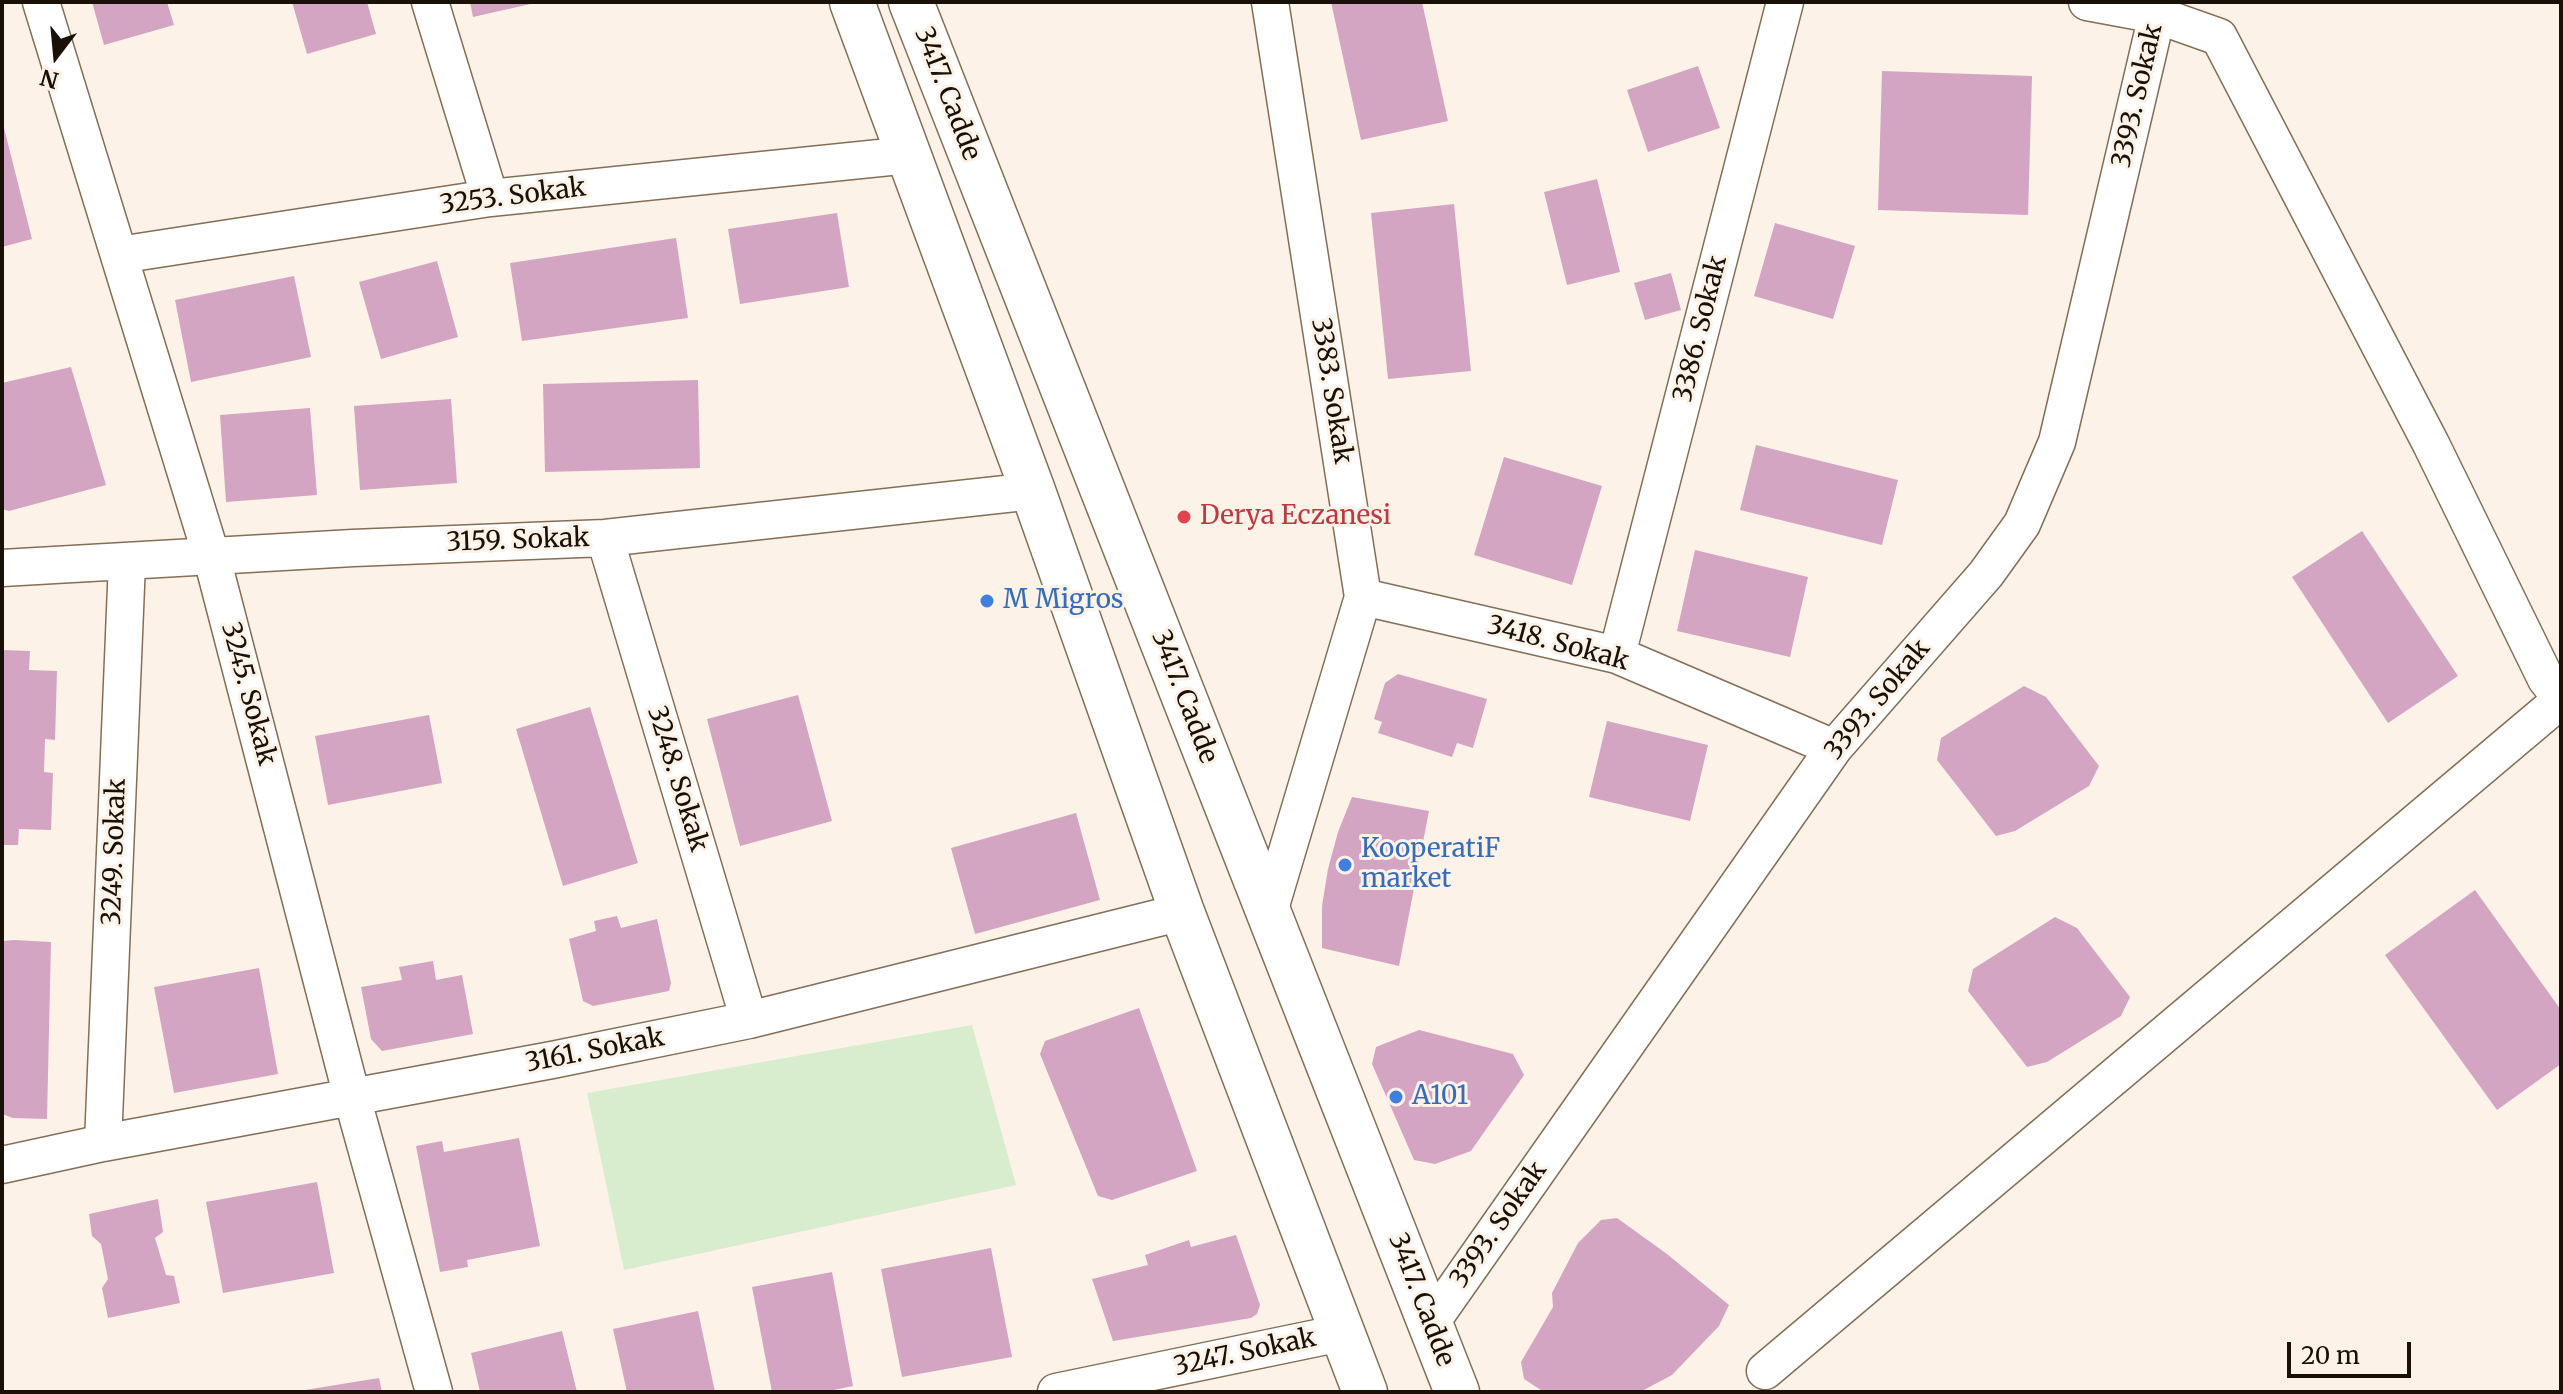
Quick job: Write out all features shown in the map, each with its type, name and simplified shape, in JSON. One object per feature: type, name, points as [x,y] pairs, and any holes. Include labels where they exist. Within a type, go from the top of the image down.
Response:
[{"type":"street","name":"3245. Sokak","points":[[41,2],[212,558],[352,1097],[434,1392]]},
{"type":"street","points":[[430,2],[490,198]]},
{"type":"street","points":[[852,2],[1033,491],[1182,912],[1365,1392]]},
{"type":"street","name":"3417. Cadde","points":[[911,2],[1457,1392]]},
{"type":"street","name":"3383. Sokak","points":[[1269,912],[1363,597],[1270,2]]},
{"type":"street","name":"3386. Sokak","points":[[1617,655],[1785,2]]},
{"type":"street","points":[[1765,1371],[2561,699],[2546,679],[2431,444],[2219,37],[2158,8],[2087,2]]},
{"type":"street","name":"3393. Sokak","points":[[1430,1324],[1834,748],[1986,574],[2022,524],[2057,442],[2158,8]]},
{"type":"street","name":"3253. Sokak","points":[[119,255],[490,198],[909,155]]},
{"type":"street","name":"3159. Sokak","points":[[2,568],[353,548],[605,538],[1033,491]]},
{"type":"street","name":"3248. Sokak","points":[[605,538],[749,1020]]},
{"type":"street","name":"3249. Sokak","points":[[103,1143],[127,562]]},
{"type":"street","name":"3418. Sokak","points":[[1363,597],[1617,655],[1834,748]]},
{"type":"street","name":"3161. Sokak","points":[[2,1165],[749,1020],[1182,912]]},
{"type":"street","name":"3247. Sokak","points":[[1056,1392],[1341,1333]]},
{"type":"green space","points":[[972,1025],[1016,1185],[624,1270],[587,1093]]},
{"type":"building","points":[[92,2],[167,2],[174,25],[104,45]]},
{"type":"building","points":[[292,2],[367,2],[376,34],[307,54]]},
{"type":"building","points":[[470,2],[534,2],[535,3],[473,17]]},
{"type":"building","points":[[1331,2],[1422,2],[1448,121],[1361,140]]},
{"type":"building","points":[[1698,66],[1720,128],[1648,152],[1627,90]]},
{"type":"building","points":[[1882,71],[2032,76],[2028,215],[1878,210]]},
{"type":"building","points":[[2,125],[32,239],[2,247]]},
{"type":"building","points":[[1597,179],[1620,272],[1567,285],[1544,192]]},
{"type":"building","points":[[1454,204],[1471,371],[1388,379],[1371,213]]},
{"type":"building","points":[[837,213],[849,287],[740,304],[728,229]]},
{"type":"building","points":[[1775,223],[1855,246],[1833,319],[1754,296]]},
{"type":"building","points":[[676,238],[688,318],[522,341],[510,263]]},
{"type":"building","points":[[437,261],[458,337],[381,359],[359,282]]},
{"type":"building","points":[[1671,273],[1681,310],[1645,320],[1634,283]]},
{"type":"building","points":[[294,276],[311,357],[191,382],[175,300]]},
{"type":"building","points":[[71,367],[106,485],[9,511],[2,509],[2,383]]},
{"type":"building","points":[[698,380],[700,468],[545,472],[543,384]]},
{"type":"building","points":[[451,399],[457,483],[360,490],[354,406]]},
{"type":"building","points":[[310,408],[317,495],[226,502],[220,415]]},
{"type":"building","points":[[1756,445],[1898,480],[1882,545],[1740,510]]},
{"type":"building","points":[[1504,457],[1602,486],[1572,585],[1474,555]]},
{"type":"building","points":[[2362,531],[2458,676],[2388,723],[2292,577]]},
{"type":"building","points":[[1695,550],[1808,577],[1790,657],[1677,631]]},
{"type":"building","points":[[2,650],[30,651],[29,670],[57,671],[55,740],[45,739],[44,772],[53,773],[51,830],[19,829],[18,845],[2,845]]},
{"type":"building","points":[[1398,674],[1487,699],[1473,748],[1457,743],[1452,757],[1378,733],[1382,722],[1374,719],[1385,683]]},
{"type":"building","points":[[2024,686],[2046,697],[2099,766],[2089,786],[2015,831],[1996,836],[1937,760],[1941,738]]},
{"type":"building","points":[[798,695],[832,821],[740,846],[707,719]]},
{"type":"building","points":[[590,707],[638,863],[563,886],[516,729]]},
{"type":"building","points":[[429,715],[442,783],[328,805],[315,736]]},
{"type":"building","points":[[1607,721],[1708,745],[1690,821],[1589,797]]},
{"type":"building","points":[[1352,797],[1429,811],[1399,966],[1322,948],[1322,906],[1328,869]]},
{"type":"building","points":[[1076,813],[1100,900],[975,934],[951,848]]},
{"type":"building","points":[[2475,890],[2561,1010],[2561,1064],[2497,1110],[2385,955]]},
{"type":"building","points":[[617,916],[621,928],[657,919],[671,983],[669,991],[593,1006],[583,1001],[569,939],[596,931],[594,921]]},
{"type":"building","points":[[2055,917],[2077,928],[2130,997],[2121,1016],[2047,1062],[2027,1067],[1968,991],[1973,969]]},
{"type":"building","points":[[2,941],[51,942],[47,1119],[13,1118],[2,1114]]},
{"type":"building","points":[[433,961],[436,980],[462,975],[473,1034],[382,1051],[371,1039],[361,987],[402,980],[399,967]]},
{"type":"building","points":[[259,968],[278,1074],[174,1093],[154,987]]},
{"type":"building","points":[[1139,1008],[1197,1171],[1112,1200],[1098,1196],[1040,1054],[1045,1041]]},
{"type":"building","points":[[1419,1030],[1513,1054],[1524,1075],[1471,1151],[1435,1164],[1414,1160],[1372,1064],[1376,1047]]},
{"type":"building","points":[[519,1138],[540,1246],[467,1260],[468,1267],[440,1272],[416,1146],[442,1141],[444,1152]]},
{"type":"building","points":[[317,1182],[334,1273],[223,1293],[206,1202]]},
{"type":"building","points":[[158,1199],[163,1232],[155,1238],[166,1275],[174,1276],[180,1303],[108,1318],[102,1288],[108,1279],[101,1244],[92,1236],[89,1214]]},
{"type":"building","points":[[1617,1218],[1729,1305],[1719,1326],[1672,1375],[1640,1392],[1544,1392],[1524,1379],[1521,1362],[1553,1307],[1552,1293],[1578,1243],[1601,1220]]},
{"type":"building","points":[[1236,1235],[1260,1305],[1257,1314],[1251,1318],[1113,1341],[1092,1279],[1148,1265],[1145,1255],[1189,1240],[1191,1247]]},
{"type":"building","points":[[991,1248],[1012,1357],[902,1377],[881,1269]]},
{"type":"building","points":[[832,1272],[853,1386],[824,1392],[772,1392],[752,1287]]},
{"type":"building","points":[[698,1311],[715,1392],[627,1392],[613,1329]]},
{"type":"building","points":[[562,1331],[577,1392],[480,1392],[471,1353]]},
{"type":"building","points":[[379,1378],[382,1392],[305,1392],[305,1390]]},
{"type":"place","name":"Derya Eczanesi","points":[[1184,517]]},
{"type":"place","name":"M Migros","points":[[987,601]]},
{"type":"place","name":"KooperatiF market","points":[[1345,865]]},
{"type":"place","name":"A101","points":[[1396,1097]]}]
